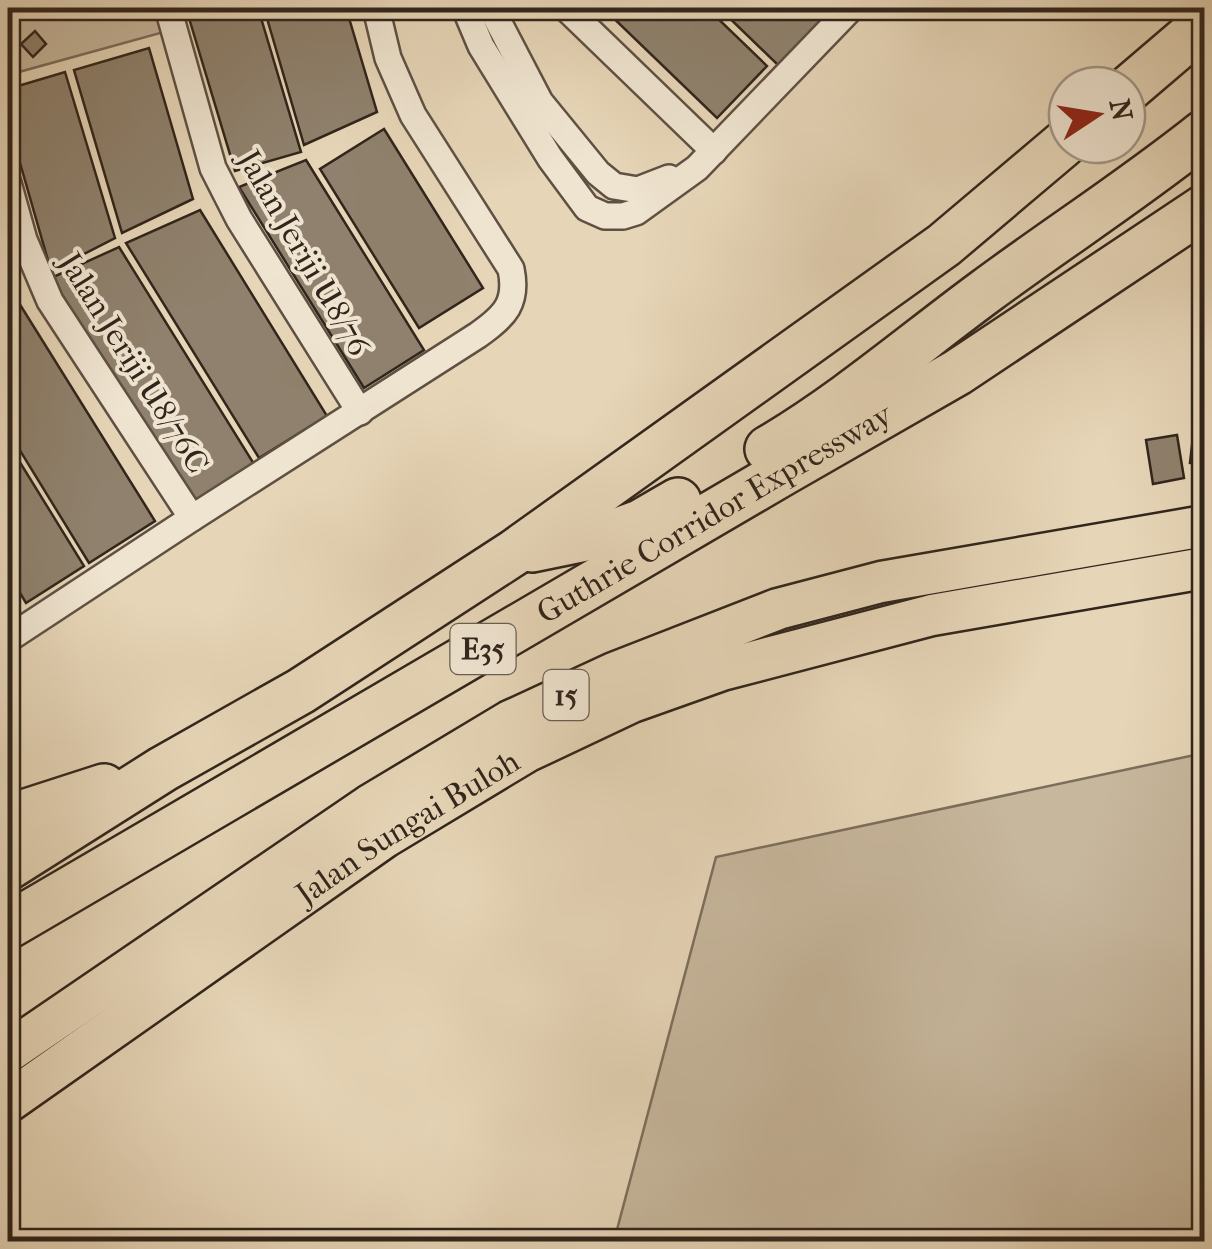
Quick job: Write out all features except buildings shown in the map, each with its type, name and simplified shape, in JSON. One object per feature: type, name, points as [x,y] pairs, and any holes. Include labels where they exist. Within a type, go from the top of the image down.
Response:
[{"type":"highway","points":[[1147,73],[1204,25]]},
{"type":"highway","points":[[515,552],[615,532],[640,523],[787,438],[881,373],[984,292],[1153,174],[1204,132]]},
{"type":"highway","name":"Guthrie Corridor Expressway","points":[[8,867],[164,769],[301,690],[515,552],[944,245],[1047,158]]},
{"type":"highway","name":"Guthrie Corridor Expressway","points":[[8,926],[958,372],[1204,208]]},
{"type":"highway","name":"Jalan Sungai Buloh","points":[[8,1052],[370,804],[510,721],[614,673],[778,609],[881,582],[1204,526]]},
{"type":"highway","name":"Jalan Sungai Buloh","points":[[8,1102],[385,838],[526,752],[632,702],[722,670],[932,616],[1204,568]]},
{"type":"highway","points":[[8,818],[164,769]]},
{"type":"street","name":"Jalan Jeriji U8/76","points":[[168,8],[220,186],[360,412]]},
{"type":"street","name":"Jalan Jeriji U8/76","points":[[15,634],[491,326],[509,304],[514,287],[507,262],[413,116],[388,58],[376,8]]},
{"type":"street","points":[[465,8],[481,46],[550,158],[586,208],[606,216],[636,212],[706,159],[851,8]]},
{"type":"street","points":[[491,8],[540,102],[598,173],[614,186],[638,190],[706,159]]},
{"type":"street","points":[[566,8],[706,159]]},
{"type":"street","name":"Jalan Jeriji U8/76C","points":[[8,183],[24,240],[50,301],[192,518]]},
{"type":"street","points":[[8,607],[15,634]]},
{"type":"shaded area","points":[[8,8],[157,8],[164,32],[8,75]]},
{"type":"shaded area","points":[[1204,753],[1204,1241],[614,1241],[716,857]]}]
